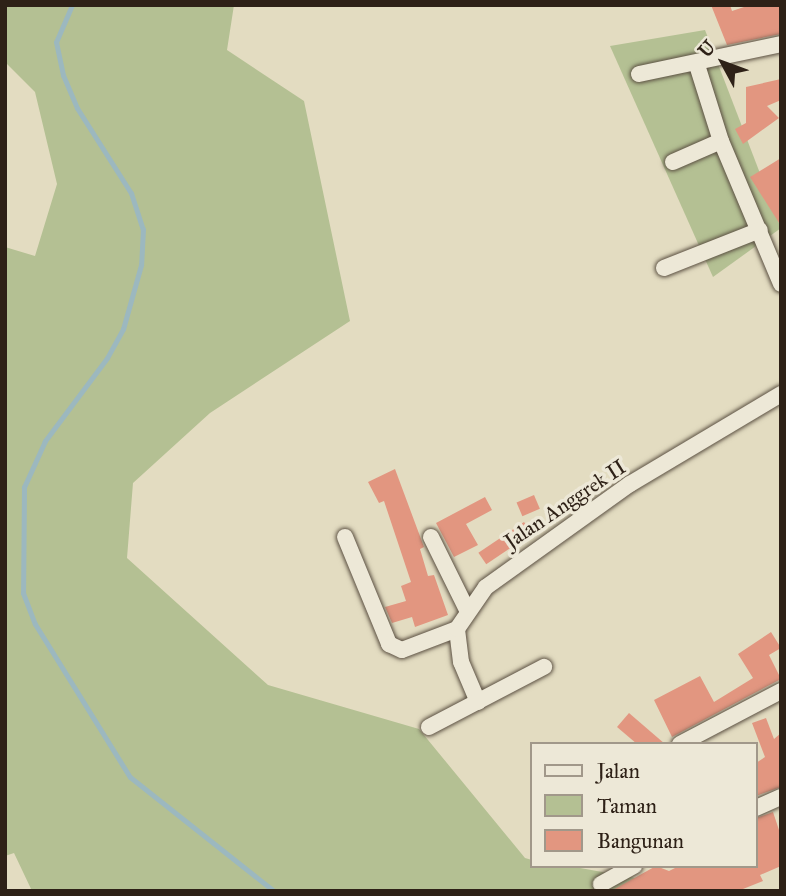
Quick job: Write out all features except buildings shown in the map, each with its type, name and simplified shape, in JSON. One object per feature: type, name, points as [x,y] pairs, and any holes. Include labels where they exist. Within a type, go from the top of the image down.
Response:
[{"type":"street","points":[[639,74],[697,65],[781,44]]},
{"type":"street","points":[[697,65],[721,141],[781,284]]},
{"type":"street","points":[[673,162],[721,141]]},
{"type":"street","points":[[664,268],[760,230]]},
{"type":"street","name":"Jalan Anggrek II","points":[[457,629],[467,610],[524,555],[630,484],[780,395]]},
{"type":"street","points":[[345,537],[389,644],[402,650],[457,629],[461,662],[478,702]]},
{"type":"street","points":[[431,537],[467,610]]},
{"type":"street","points":[[429,726],[544,667]]},
{"type":"street","points":[[684,742],[781,691]]},
{"type":"street","points":[[758,807],[781,797]]},
{"type":"street","points":[[601,884],[630,868]]},
{"type":"green space","points":[[5,5],[234,5],[227,50],[304,101],[350,321],[210,413],[133,483],[127,558],[268,685],[419,729],[525,858],[530,859],[530,868],[580,868],[708,891],[32,891],[14,853],[5,856],[5,247],[35,256],[57,184],[35,92],[5,62]]},
{"type":"green space","points":[[705,30],[781,228],[713,277],[610,46]]},
{"type":"waterway","points":[[72,5],[56,42],[63,75],[77,108],[131,193],[143,229],[141,265],[123,329],[107,358],[45,441],[24,487],[23,593],[35,624],[130,777],[274,891]]}]
